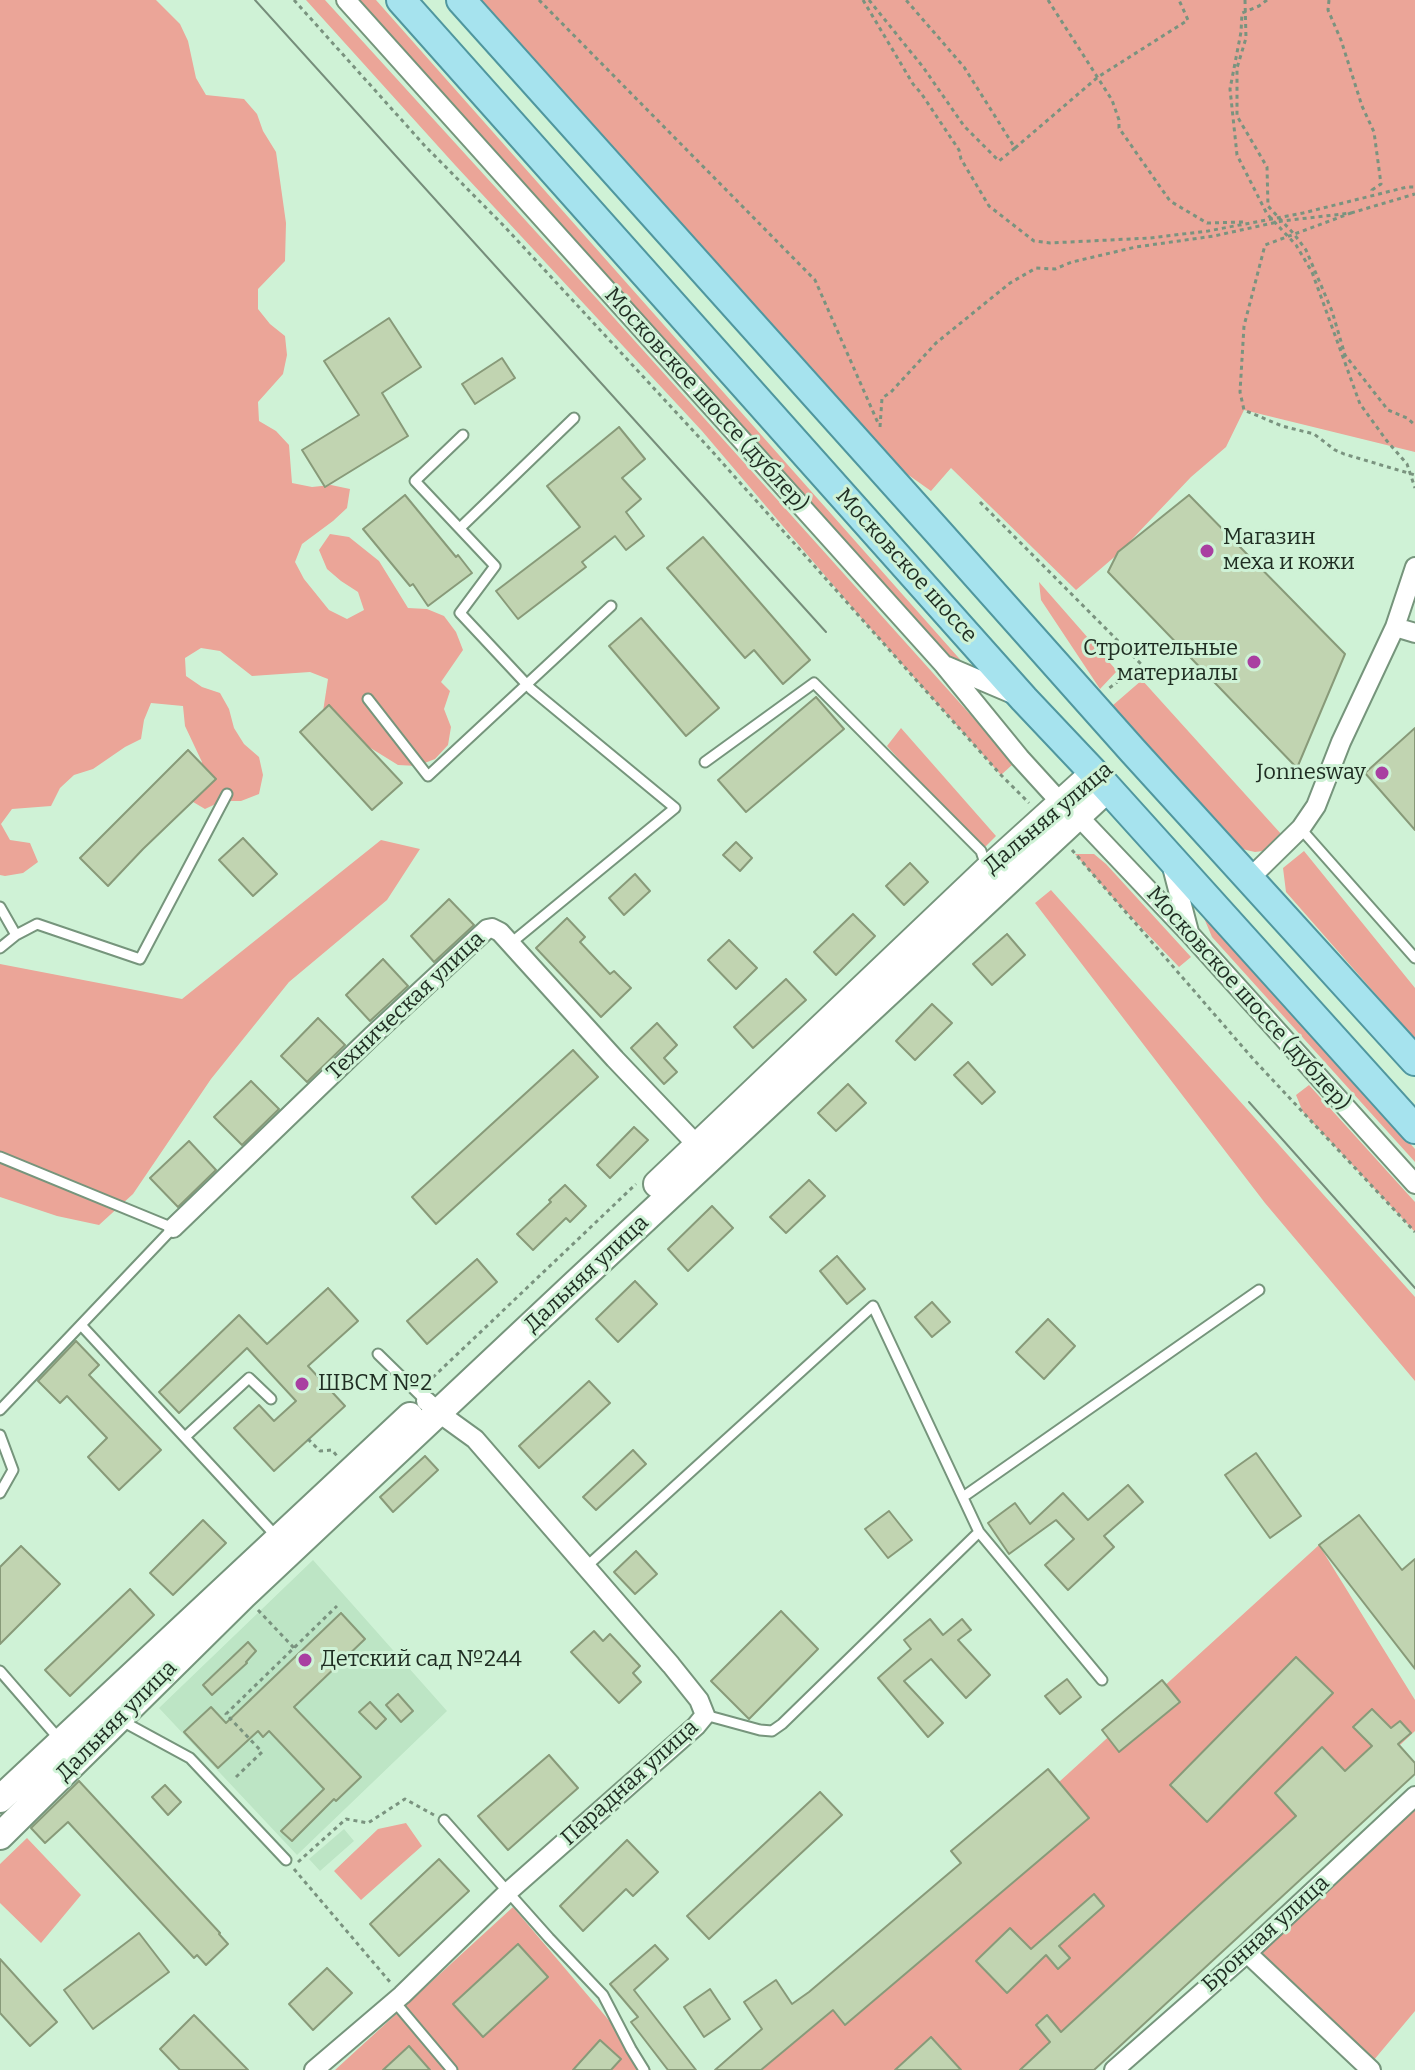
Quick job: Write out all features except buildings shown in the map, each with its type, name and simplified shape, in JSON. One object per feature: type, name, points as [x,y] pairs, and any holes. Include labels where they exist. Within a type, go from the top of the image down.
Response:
[{"type":"main road","name":"Московское шоссе","points":[[401,0],[1024,699],[1415,1129]]},
{"type":"main road","name":"Московское шоссе","points":[[461,0],[1133,751],[1415,1061]]},
{"type":"main road","name":"Дальняя улица","points":[[0,1799],[278,1538],[1133,751]]},
{"type":"main road","name":"Дальняя улица","points":[[0,1836],[244,1595],[427,1402],[988,869],[1061,818]]},
{"type":"street","name":"Московское шоссе (дублер)","points":[[346,0],[944,665],[1020,758],[1061,818],[1189,933],[1415,1184]]},
{"type":"street","points":[[1249,879],[1301,828],[1316,806],[1341,742],[1395,627],[1415,567]]},
{"type":"street","points":[[1395,627],[1415,633]]},
{"type":"street","points":[[944,665],[1024,699]]},
{"type":"street","points":[[1170,857],[1189,933]]},
{"type":"street","name":"Техническая улица","points":[[173,1228],[487,929],[497,929],[511,943],[698,1146]]},
{"type":"street","name":"Парадная улица","points":[[314,2070],[398,1998],[508,1892],[705,1715],[699,1700],[680,1676],[475,1439],[427,1402]]},
{"type":"street","name":"Бронная улица","points":[[1114,2070],[1247,1953],[1415,1796]]},
{"type":"street","points":[[1247,1953],[1368,2069]]},
{"type":"lane","points":[[460,528],[574,418]]},
{"type":"lane","points":[[463,435],[415,481],[495,566],[460,613],[527,684],[675,808],[511,943]]},
{"type":"lane","points":[[368,699],[428,776],[611,606]]},
{"type":"lane","points":[[705,762],[814,683],[981,851],[988,869]]},
{"type":"lane","points":[[0,948],[37,924],[140,959],[227,794]]},
{"type":"lane","points":[[1301,828],[1415,958]]},
{"type":"lane","points":[[0,907],[16,935]]},
{"type":"lane","points":[[0,1157],[173,1228],[0,1410]]},
{"type":"lane","points":[[963,1497],[1259,1290]]},
{"type":"lane","points":[[586,1567],[873,1306],[979,1532],[1102,1680]]},
{"type":"lane","points":[[81,1325],[278,1538]]},
{"type":"lane","points":[[378,1354],[427,1402]]},
{"type":"lane","points":[[185,1437],[249,1378],[271,1399]]},
{"type":"lane","points":[[0,1435],[13,1470],[4,1476],[0,1493]]},
{"type":"lane","points":[[705,1715],[772,1731],[979,1532]]},
{"type":"lane","points":[[0,1671],[62,1742]]},
{"type":"lane","points":[[120,1718],[125,1724],[190,1758],[286,1860]]},
{"type":"lane","points":[[444,1820],[603,1995],[644,2070]]},
{"type":"lane","points":[[398,1998],[452,2070]]},
{"type":"path","points":[[294,0],[425,146],[504,226],[710,449],[1001,775],[1061,818],[1254,1060],[1415,1232]]},
{"type":"path","points":[[539,0],[815,280],[880,427],[882,398],[936,343],[1010,283],[1036,268],[1055,269],[1136,247],[1214,236],[1278,217],[1415,187]]},
{"type":"path","points":[[866,0],[923,67],[964,126],[999,161],[1098,77],[1188,20],[1179,0]]},
{"type":"path","points":[[866,0],[913,84],[959,150],[961,159],[989,206],[1034,241],[1050,243],[1150,238],[1255,222],[1351,213]]},
{"type":"path","points":[[906,0],[964,67],[1015,148]]},
{"type":"path","points":[[1048,0],[1112,100],[1119,128],[1170,201],[1207,223],[1255,222]]},
{"type":"path","points":[[1245,0],[1246,38],[1237,68],[1237,116],[1267,167],[1268,206],[1306,250],[1332,311],[1345,355],[1388,410],[1415,425]]},
{"type":"path","points":[[1267,0],[1242,13],[1230,89],[1237,155],[1273,220],[1296,245],[1312,272],[1360,404],[1407,464],[1413,474],[1415,488]]},
{"type":"path","points":[[1329,0],[1328,10],[1374,132],[1381,184],[1372,193],[1377,195]]},
{"type":"path","points":[[1413,474],[1344,454],[1314,434],[1282,426],[1244,410],[1240,392],[1244,326],[1265,245],[1351,213],[1415,194]]},
{"type":"path","points":[[980,502],[1141,664],[1108,689]]},
{"type":"path","points":[[427,1402],[643,1178]]},
{"type":"path","points":[[308,1439],[320,1451],[332,1450],[342,1462]]},
{"type":"path","points":[[252,1604],[294,1648]]},
{"type":"path","points":[[236,1777],[262,1752],[226,1714],[337,1606]]},
{"type":"path","points":[[286,1860],[299,1862],[346,1819],[368,1823],[405,1799],[444,1820]]},
{"type":"path","points":[[286,1860],[398,1998]]},
{"type":"shaded area","points":[[0,0],[156,0],[180,24],[188,41],[196,78],[206,95],[244,99],[257,114],[276,152],[286,223],[285,261],[258,289],[258,309],[285,336],[287,355],[283,374],[258,402],[259,421],[276,431],[289,445],[292,483],[350,489],[347,508],[302,544],[295,562],[304,579],[329,610],[347,619],[364,610],[358,592],[327,569],[319,550],[330,534],[349,537],[379,561],[408,608],[427,609],[444,616],[456,632],[463,650],[441,682],[450,691],[444,709],[451,727],[448,745],[435,759],[417,766],[398,765],[322,718],[328,679],[310,672],[252,676],[220,651],[201,648],[185,658],[186,676],[202,687],[220,693],[229,709],[234,728],[244,744],[259,757],[263,775],[259,794],[241,801],[222,801],[205,809],[188,799],[202,762],[185,726],[183,706],[151,703],[141,739],[93,769],[74,775],[60,788],[51,806],[12,809],[1,824],[10,840],[30,843],[38,862],[23,873],[5,876],[0,875]]},
{"type":"shaded area","points":[[306,0],[325,0],[598,300],[1003,751],[1012,765],[1001,775],[862,619],[702,431]]},
{"type":"shaded area","points":[[353,0],[376,0],[965,665],[947,656]]},
{"type":"shaded area","points":[[461,0],[1415,0],[1415,452],[1244,410],[1226,447],[1191,477],[1119,553],[1076,590],[951,468],[931,491],[852,435]]},
{"type":"shaded area","points":[[1039,582],[1117,671],[1100,689],[1041,600]]},
{"type":"shaded area","points":[[1142,680],[1282,835],[1271,850],[1255,852],[1242,849],[1112,706]]},
{"type":"shaded area","points":[[901,728],[996,836],[981,851],[887,746]]},
{"type":"shaded area","points":[[381,840],[420,849],[387,900],[289,982],[211,1079],[133,1194],[99,1225],[57,1216],[0,1197],[0,964],[182,999]]},
{"type":"shaded area","points":[[1304,851],[1415,988],[1415,1039],[1286,892],[1283,868]]},
{"type":"shaded area","points":[[1075,854],[1094,854],[1106,864],[1191,957],[1179,967]]},
{"type":"shaded area","points":[[1051,890],[1415,1297],[1415,1381],[1265,1203],[1035,903]]},
{"type":"shaded area","points":[[1201,911],[1415,1149],[1415,1162],[1212,937]]},
{"type":"shaded area","points":[[1309,1085],[1415,1202],[1415,1232],[1303,1112],[1296,1095]]},
{"type":"shaded area","points":[[1319,1545],[1415,1700],[1415,1731],[1050,2070],[743,2070]]},
{"type":"shaded area","name":"Детский сад №244","points":[[313,1560],[447,1711],[297,1855],[159,1708]]},
{"type":"shaded area","points":[[1415,1796],[1415,2011],[1368,2067],[1247,1953]]},
{"type":"shaded area","points":[[406,1823],[422,1846],[361,1900],[334,1871],[378,1829]]},
{"type":"shaded area","points":[[344,1829],[354,1841],[320,1871],[309,1859]]},
{"type":"shaded area","points":[[27,1838],[81,1895],[41,1943],[0,1903],[0,1864]]},
{"type":"shaded area","points":[[513,1907],[651,2070],[335,2070]]},
{"type":"tram line","points":[[255,0],[826,632]]},
{"type":"tram line","points":[[1249,1102],[1415,1288]]},
{"type":"place","name":"Магазин меха и кожи","points":[[1207,551]]},
{"type":"place","name":"Строительные материалы","points":[[1254,662]]},
{"type":"place","name":"Jonnesway","points":[[1382,773]]},
{"type":"place","name":"ШВСМ №2","points":[[302,1384]]},
{"type":"place","name":"Детский сад №244","points":[[305,1660]]}]
